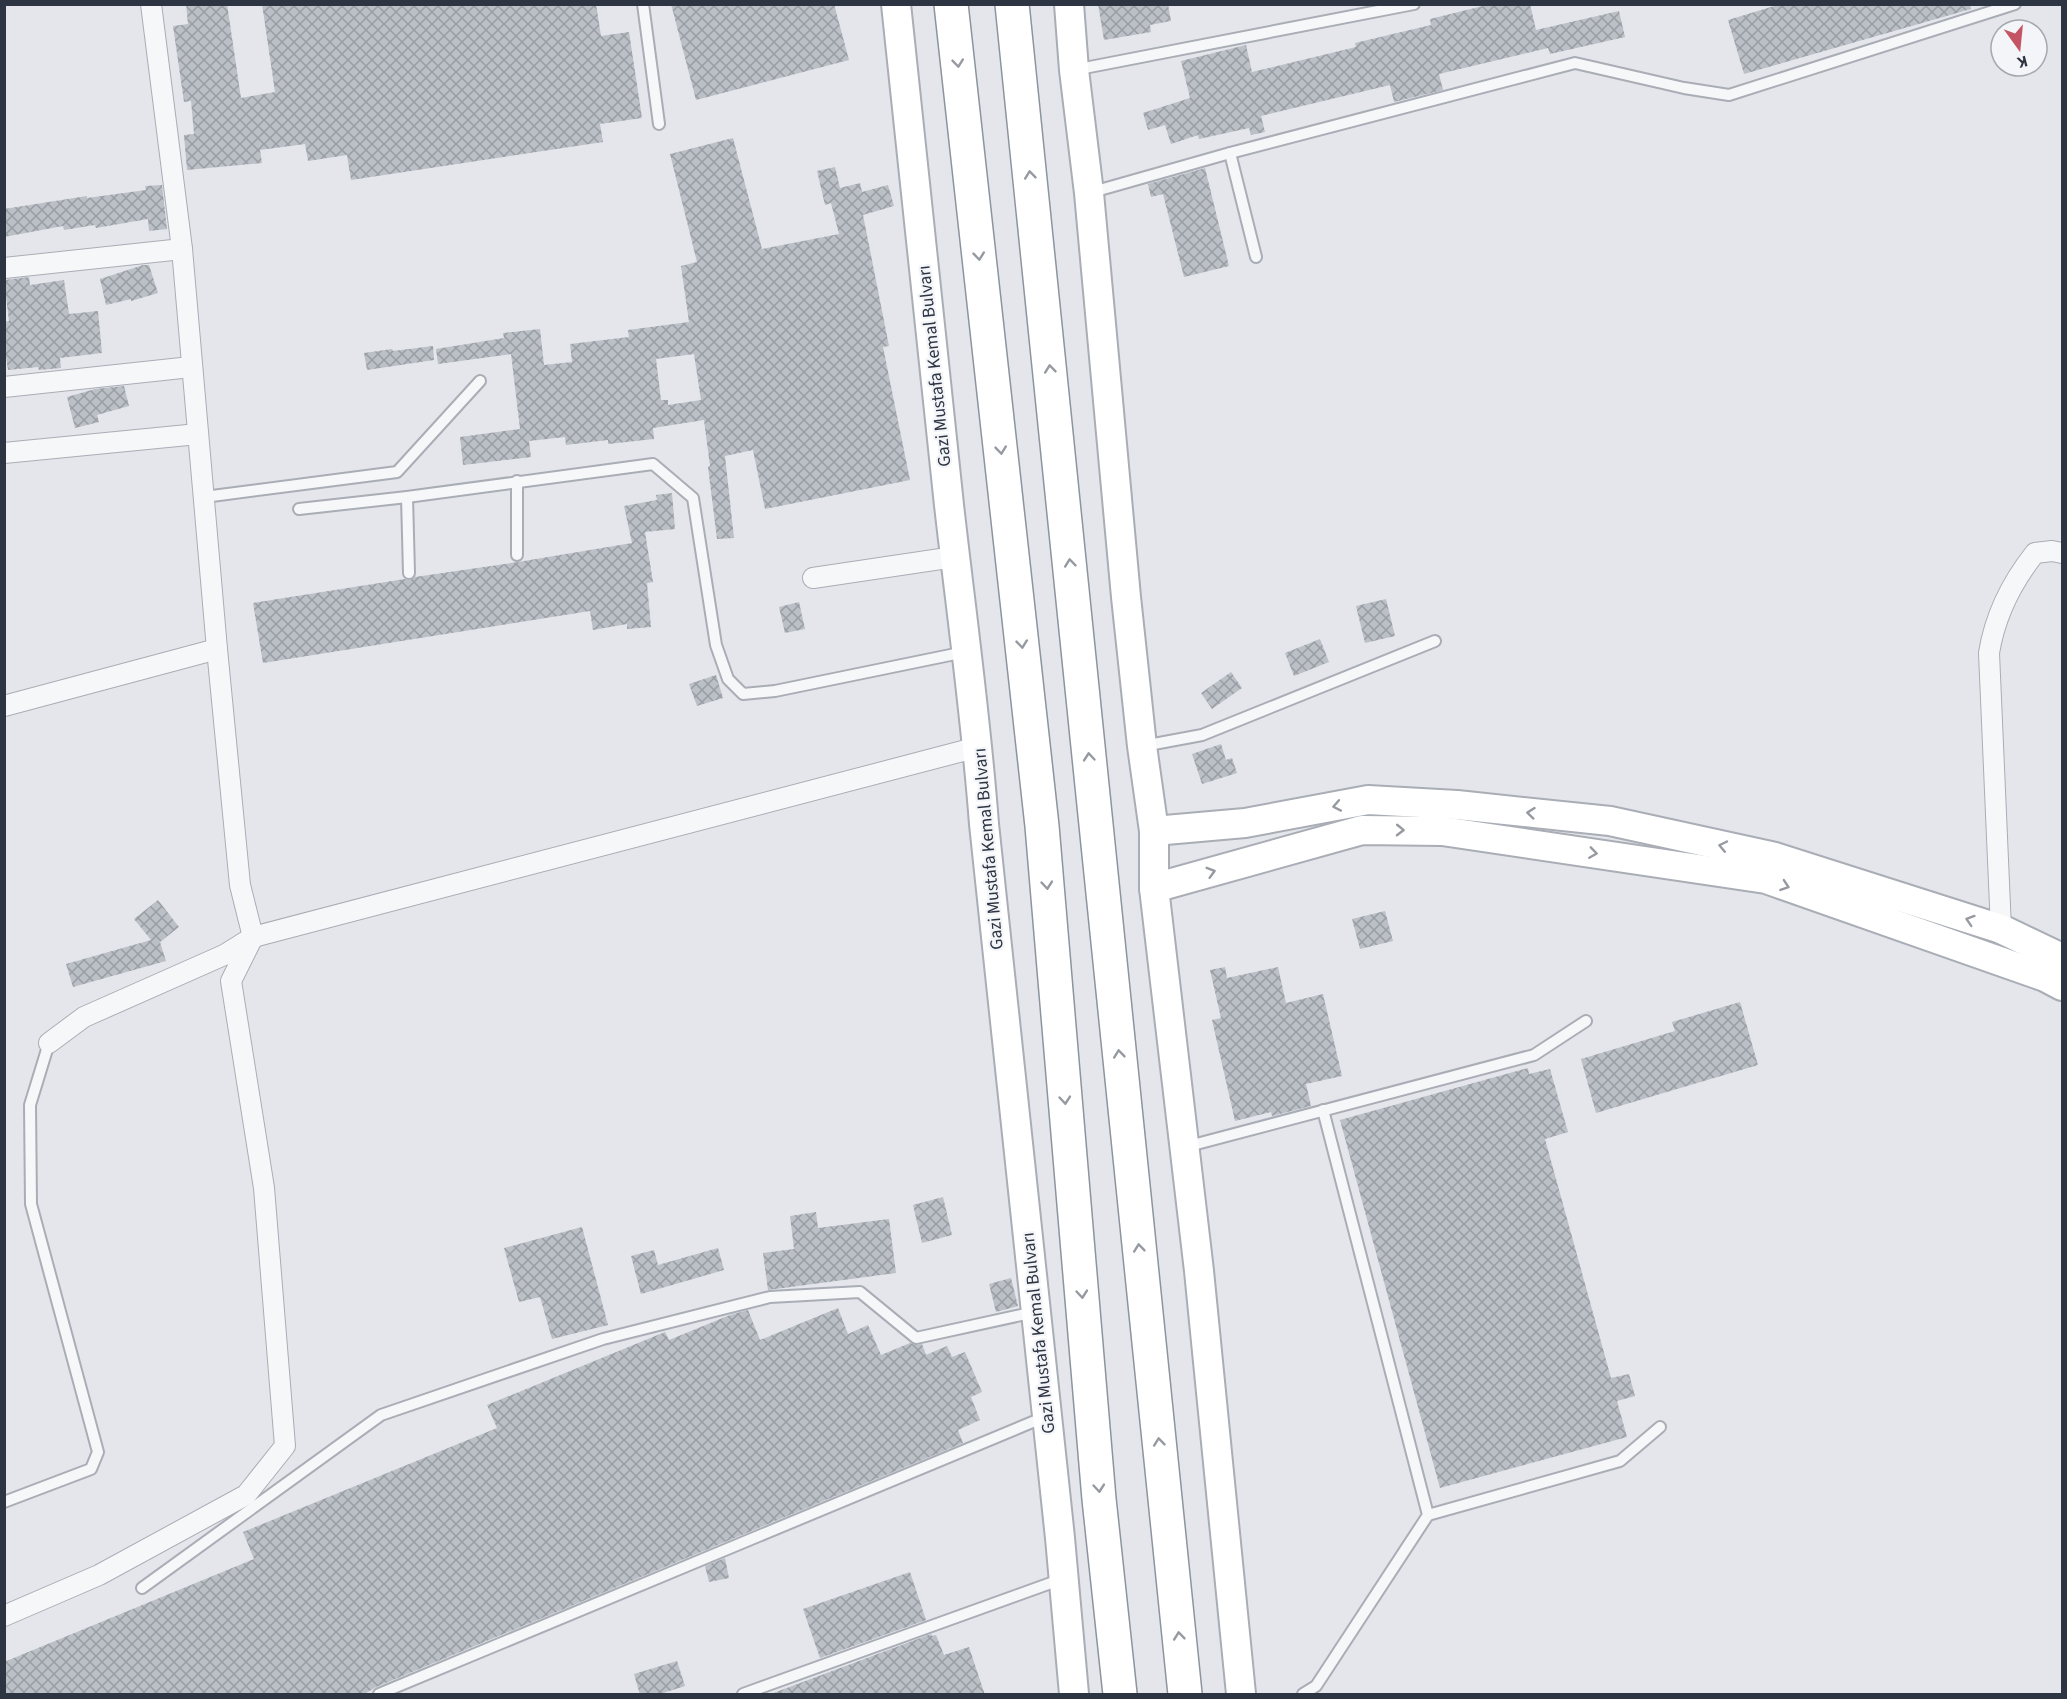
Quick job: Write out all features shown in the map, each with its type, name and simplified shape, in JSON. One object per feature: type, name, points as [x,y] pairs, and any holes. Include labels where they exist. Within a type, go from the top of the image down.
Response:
[{"type":"highway","points":[[951,4],[1042,826],[1100,1499],[1120,1695]]},
{"type":"highway","points":[[1012,4],[1185,1695]]},
{"type":"street","points":[[4,1616],[99,1575],[246,1495],[285,1446],[264,1188],[231,981],[254,937],[240,885],[182,249],[151,4]]},
{"type":"street","name":"Gazi Mustafa Kemal Bulvarı","points":[[897,4],[954,556],[978,747],[1074,1695]]},
{"type":"street","points":[[1069,4],[1142,746],[1154,831],[1154,888],[1185,1147],[1240,1695]]},
{"type":"street","points":[[4,268],[182,249]]},
{"type":"street","points":[[4,387],[191,367]]},
{"type":"street","points":[[4,453],[198,434]]},
{"type":"street","points":[[2001,929],[1989,653],[1992,632],[2016,577],[2035,553],[2052,551],[2062,553]]},
{"type":"street","points":[[813,578],[954,556]]},
{"type":"street","points":[[4,706],[217,648]]},
{"type":"street","points":[[49,1043],[84,1017],[224,955],[254,937],[978,747]]},
{"type":"street","points":[[1154,831],[1245,823],[1368,800],[1457,805],[1610,821],[1775,857],[2001,929],[2062,958]]},
{"type":"street","points":[[1154,888],[1362,830],[1442,831],[1766,879],[2062,986]]},
{"type":"lane","points":[[643,4],[659,124]]},
{"type":"lane","points":[[1074,70],[1414,4]]},
{"type":"lane","points":[[1089,193],[1230,153],[1575,63],[1684,88],[1730,95],[2015,4]]},
{"type":"lane","points":[[1230,153],[1256,257]]},
{"type":"lane","points":[[204,497],[397,472],[480,381]]},
{"type":"lane","points":[[299,509],[653,464],[693,498],[716,645],[728,678],[743,694],[775,691],[965,652]]},
{"type":"lane","points":[[517,481],[517,555]]},
{"type":"lane","points":[[407,497],[409,573]]},
{"type":"lane","points":[[1142,746],[1202,735],[1435,641]]},
{"type":"lane","points":[[1185,1147],[1534,1054],[1586,1021]]},
{"type":"lane","points":[[4,1502],[91,1469],[98,1452],[31,1204],[30,1105],[49,1043]]},
{"type":"lane","points":[[1323,1110],[1428,1515]]},
{"type":"lane","points":[[142,1588],[381,1416],[603,1339],[770,1297],[860,1292],[916,1338],[1036,1312]]},
{"type":"lane","points":[[379,1695],[1047,1416]]},
{"type":"lane","points":[[1303,1695],[1316,1686],[1428,1515],[1620,1461],[1660,1427]]},
{"type":"lane","points":[[743,1695],[1064,1579]]},
{"type":"building","points":[[186,4],[227,4],[241,98],[275,92],[262,4],[596,4],[601,36],[629,32],[642,118],[600,124],[603,142],[351,180],[347,155],[308,161],[305,144],[260,150],[262,163],[187,170],[184,135],[194,134],[191,101],[184,102],[173,26],[188,24]]},
{"type":"building","points":[[671,4],[834,4],[849,60],[696,100]]},
{"type":"building","points":[[1098,4],[1168,4],[1171,21],[1150,25],[1151,32],[1104,40]]},
{"type":"building","points":[[1491,4],[1530,4],[1536,30],[1619,11],[1625,37],[1550,54],[1548,48],[1439,74],[1443,90],[1394,102],[1390,85],[1261,116],[1265,132],[1251,135],[1249,128],[1199,139],[1198,135],[1171,144],[1165,125],[1148,130],[1143,113],[1190,98],[1181,61],[1246,45],[1252,72],[1356,47],[1355,43],[1431,25],[1430,19]]},
{"type":"building","points":[[1781,4],[1970,4],[1971,9],[1744,74],[1728,20]]},
{"type":"building","points":[[733,138],[762,249],[839,234],[831,203],[825,205],[817,171],[835,167],[840,188],[860,183],[862,192],[888,185],[894,206],[863,215],[889,346],[883,347],[910,480],[765,509],[753,450],[725,456],[734,538],[717,539],[704,420],[653,428],[654,439],[608,444],[608,440],[566,445],[565,437],[529,441],[531,457],[463,465],[460,437],[520,429],[511,354],[438,364],[436,349],[504,338],[503,333],[540,329],[544,365],[572,362],[570,344],[629,337],[628,330],[689,322],[681,266],[697,262],[670,154]],"holes":[[[694,354],[701,400],[668,405],[668,400],[661,400],[656,359]]]},
{"type":"building","points":[[1205,168],[1229,266],[1184,277],[1163,194],[1151,197],[1148,184]]},
{"type":"building","points":[[162,185],[167,229],[149,231],[148,219],[96,228],[95,225],[64,230],[63,226],[4,237],[4,209],[87,196],[87,198],[146,190],[145,186]]},
{"type":"building","points":[[149,265],[158,293],[106,305],[100,279]]},
{"type":"building","points":[[29,277],[30,285],[64,280],[69,314],[98,311],[102,353],[60,358],[61,368],[39,370],[38,367],[8,370],[4,344],[4,322],[9,321],[4,280]]},
{"type":"building","points":[[433,346],[434,360],[367,370],[364,353]]},
{"type":"building","points":[[124,386],[129,406],[97,415],[99,422],[75,428],[67,397],[95,389]]},
{"type":"building","points":[[672,493],[675,529],[645,532],[653,582],[647,583],[651,627],[627,629],[627,624],[593,630],[590,611],[263,663],[253,603],[410,580],[415,577],[632,543],[624,506],[657,500],[656,495]]},
{"type":"building","points":[[1386,599],[1395,636],[1365,643],[1356,606]]},
{"type":"building","points":[[799,602],[805,629],[785,633],[779,607]]},
{"type":"building","points":[[1320,639],[1329,662],[1294,676],[1285,653]]},
{"type":"building","points":[[1231,672],[1242,688],[1212,709],[1201,693]]},
{"type":"building","points":[[716,675],[723,698],[697,706],[689,684]]},
{"type":"building","points":[[1221,744],[1226,760],[1232,758],[1237,773],[1202,784],[1192,754]]},
{"type":"building","points":[[158,900],[179,927],[160,942],[166,961],[73,987],[66,964],[151,940],[134,919]]},
{"type":"building","points":[[1385,911],[1393,941],[1360,949],[1352,919]]},
{"type":"building","points":[[1225,967],[1227,978],[1278,967],[1286,1003],[1323,994],[1342,1076],[1306,1084],[1311,1106],[1272,1116],[1271,1112],[1235,1121],[1212,1020],[1221,1018],[1210,970]]},
{"type":"building","points":[[1740,1002],[1758,1065],[1596,1113],[1581,1059],[1675,1031],[1672,1022]]},
{"type":"building","points":[[1528,1068],[1529,1074],[1550,1069],[1568,1132],[1545,1139],[1611,1378],[1629,1374],[1635,1396],[1617,1401],[1627,1437],[1440,1488],[1340,1120]]},
{"type":"building","points":[[943,1197],[952,1235],[922,1243],[913,1205]]},
{"type":"building","points":[[816,1212],[818,1228],[889,1219],[896,1273],[768,1290],[763,1253],[794,1249],[790,1216]]},
{"type":"building","points":[[582,1227],[608,1325],[552,1339],[540,1297],[519,1302],[504,1248]]},
{"type":"building","points":[[718,1248],[724,1270],[641,1294],[631,1256],[654,1250],[658,1265]]},
{"type":"building","points":[[1011,1278],[1018,1306],[996,1312],[989,1284]]},
{"type":"building","points":[[838,1308],[848,1334],[868,1325],[881,1355],[910,1343],[922,1344],[926,1355],[947,1346],[952,1357],[965,1352],[982,1392],[971,1397],[980,1420],[958,1430],[963,1443],[376,1687],[363,1695],[4,1695],[4,1662],[254,1559],[243,1532],[497,1428],[487,1405],[665,1332],[669,1340],[748,1310],[760,1340]]},
{"type":"building","points":[[725,1558],[729,1578],[709,1582],[705,1566]]},
{"type":"building","points":[[910,1572],[926,1620],[820,1658],[803,1609]]},
{"type":"building","points":[[931,1634],[936,1635],[944,1655],[969,1647],[985,1695],[768,1695]]},
{"type":"building","points":[[677,1661],[685,1686],[657,1695],[640,1695],[634,1674]]}]
